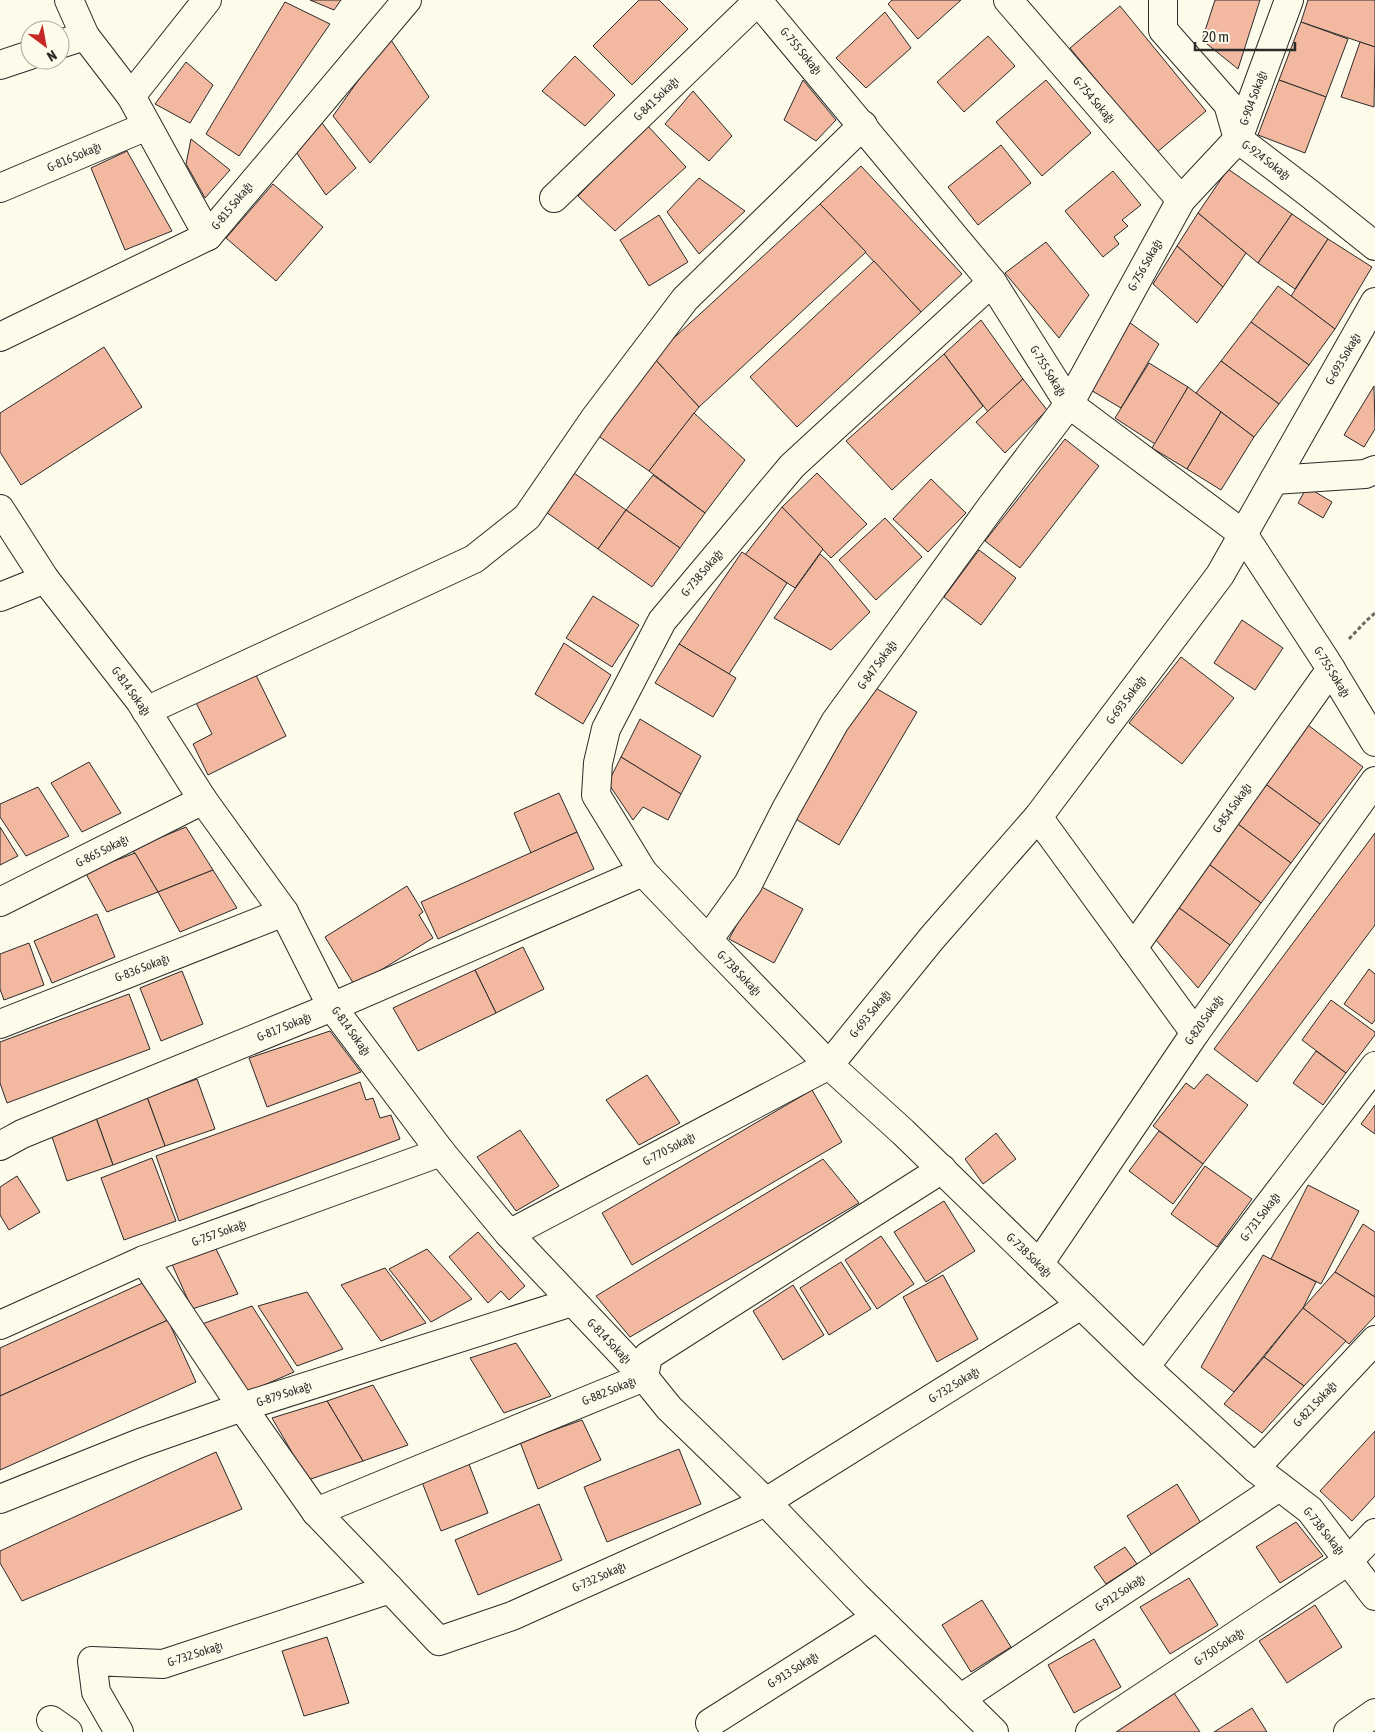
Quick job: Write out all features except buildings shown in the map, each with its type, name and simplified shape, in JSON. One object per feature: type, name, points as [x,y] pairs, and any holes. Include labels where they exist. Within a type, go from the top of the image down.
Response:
[{"type":"street","points":[[69,0],[86,36],[131,96],[208,236]]},
{"type":"street","points":[[131,96],[207,0]]},
{"type":"street","name":"G-815 Sokağı","points":[[0,337],[208,236],[407,0]]},
{"type":"street","name":"G-754 Sokağı","points":[[1008,0],[1181,200]]},
{"type":"street","name":"G-924 Sokağı","points":[[1163,0],[1163,30],[1228,104],[1238,139],[1375,246]]},
{"type":"street","name":"G-904 Sokağı","points":[[1238,139],[1289,0]]},
{"type":"street","name":"G-755 Sokağı","points":[[758,1],[992,282],[1069,404],[1243,534],[1331,669],[1375,742]]},
{"type":"street","name":"G-841 Sokağı","points":[[554,198],[758,1]]},
{"type":"street","points":[[70,41],[86,36]]},
{"type":"street","points":[[0,65],[20,58]]},
{"type":"street","points":[[146,711],[474,559],[527,517],[595,418],[685,299],[863,125]]},
{"type":"street","name":"G-816 Sokağı","points":[[0,188],[147,126]]},
{"type":"street","name":"G-756 Sokağı","points":[[1069,404],[1181,200],[1238,139]]},
{"type":"street","points":[[1375,219],[1372,228],[1375,232]]},
{"type":"street","name":"G-738 Sokağı","points":[[992,282],[792,466],[662,621],[606,729],[598,771],[596,795],[643,872],[829,1065],[942,1169],[1144,1367],[1255,1468],[1310,1510],[1375,1596]]},
{"type":"street","name":"G-693 Sokağı","points":[[829,1065],[932,938],[1038,817],[1220,575],[1375,302]]},
{"type":"street","name":"G-847 Sokağı","points":[[708,940],[748,884],[786,809],[835,722],[991,507],[1069,404]]},
{"type":"street","points":[[1274,480],[1365,474],[1375,470]]},
{"type":"street","name":"G-814 Sokağı","points":[[0,509],[45,579],[146,711],[203,800],[284,912],[332,1007],[442,1152],[509,1234],[644,1377],[669,1408],[766,1502],[994,1732]]},
{"type":"street","points":[[0,597],[45,579]]},
{"type":"street","name":"G-854 Sokağı","points":[[1133,948],[1331,669]]},
{"type":"street","name":"G-820 Sokağı","points":[[1039,1264],[1195,1033],[1375,781]]},
{"type":"street","name":"G-865 Sokağı","points":[[0,902],[203,800]]},
{"type":"street","points":[[1038,817],[1195,1033]]},
{"type":"street","name":"G-817 Sokağı","points":[[2,1141],[332,1007],[643,872]]},
{"type":"street","name":"G-836 Sokağı","points":[[0,1024],[284,912]]},
{"type":"street","name":"G-770 Sokağı","points":[[509,1234],[829,1065]]},
{"type":"street","name":"G-731 Sokağı","points":[[1144,1367],[1375,1066]]},
{"type":"street","name":"G-757 Sokağı","points":[[0,1325],[144,1260],[442,1152]]},
{"type":"street","name":"G-882 Sokağı","points":[[316,1512],[644,1377],[648,1356],[942,1169]]},
{"type":"street","points":[[144,1260],[242,1407],[316,1512],[390,1588]]},
{"type":"street","name":"G-879 Sokağı","points":[[0,1499],[140,1443],[242,1407],[572,1302]]},
{"type":"street","name":"G-732 Sokağı","points":[[119,1732],[96,1692],[92,1661],[163,1664],[390,1588],[439,1641],[512,1616],[766,1502],[1081,1305]]},
{"type":"street","name":"G-821 Sokağı","points":[[1255,1468],[1375,1340]]},
{"type":"street","name":"G-912 Sokağı","points":[[960,1699],[1279,1487]]},
{"type":"street","name":"G-750 Sokağı","points":[[1090,1732],[1348,1561],[1375,1533]]},
{"type":"street","name":"G-913 Sokağı","points":[[710,1723],[877,1616]]},
{"type":"street","points":[[1348,1732],[1375,1713]]}]
